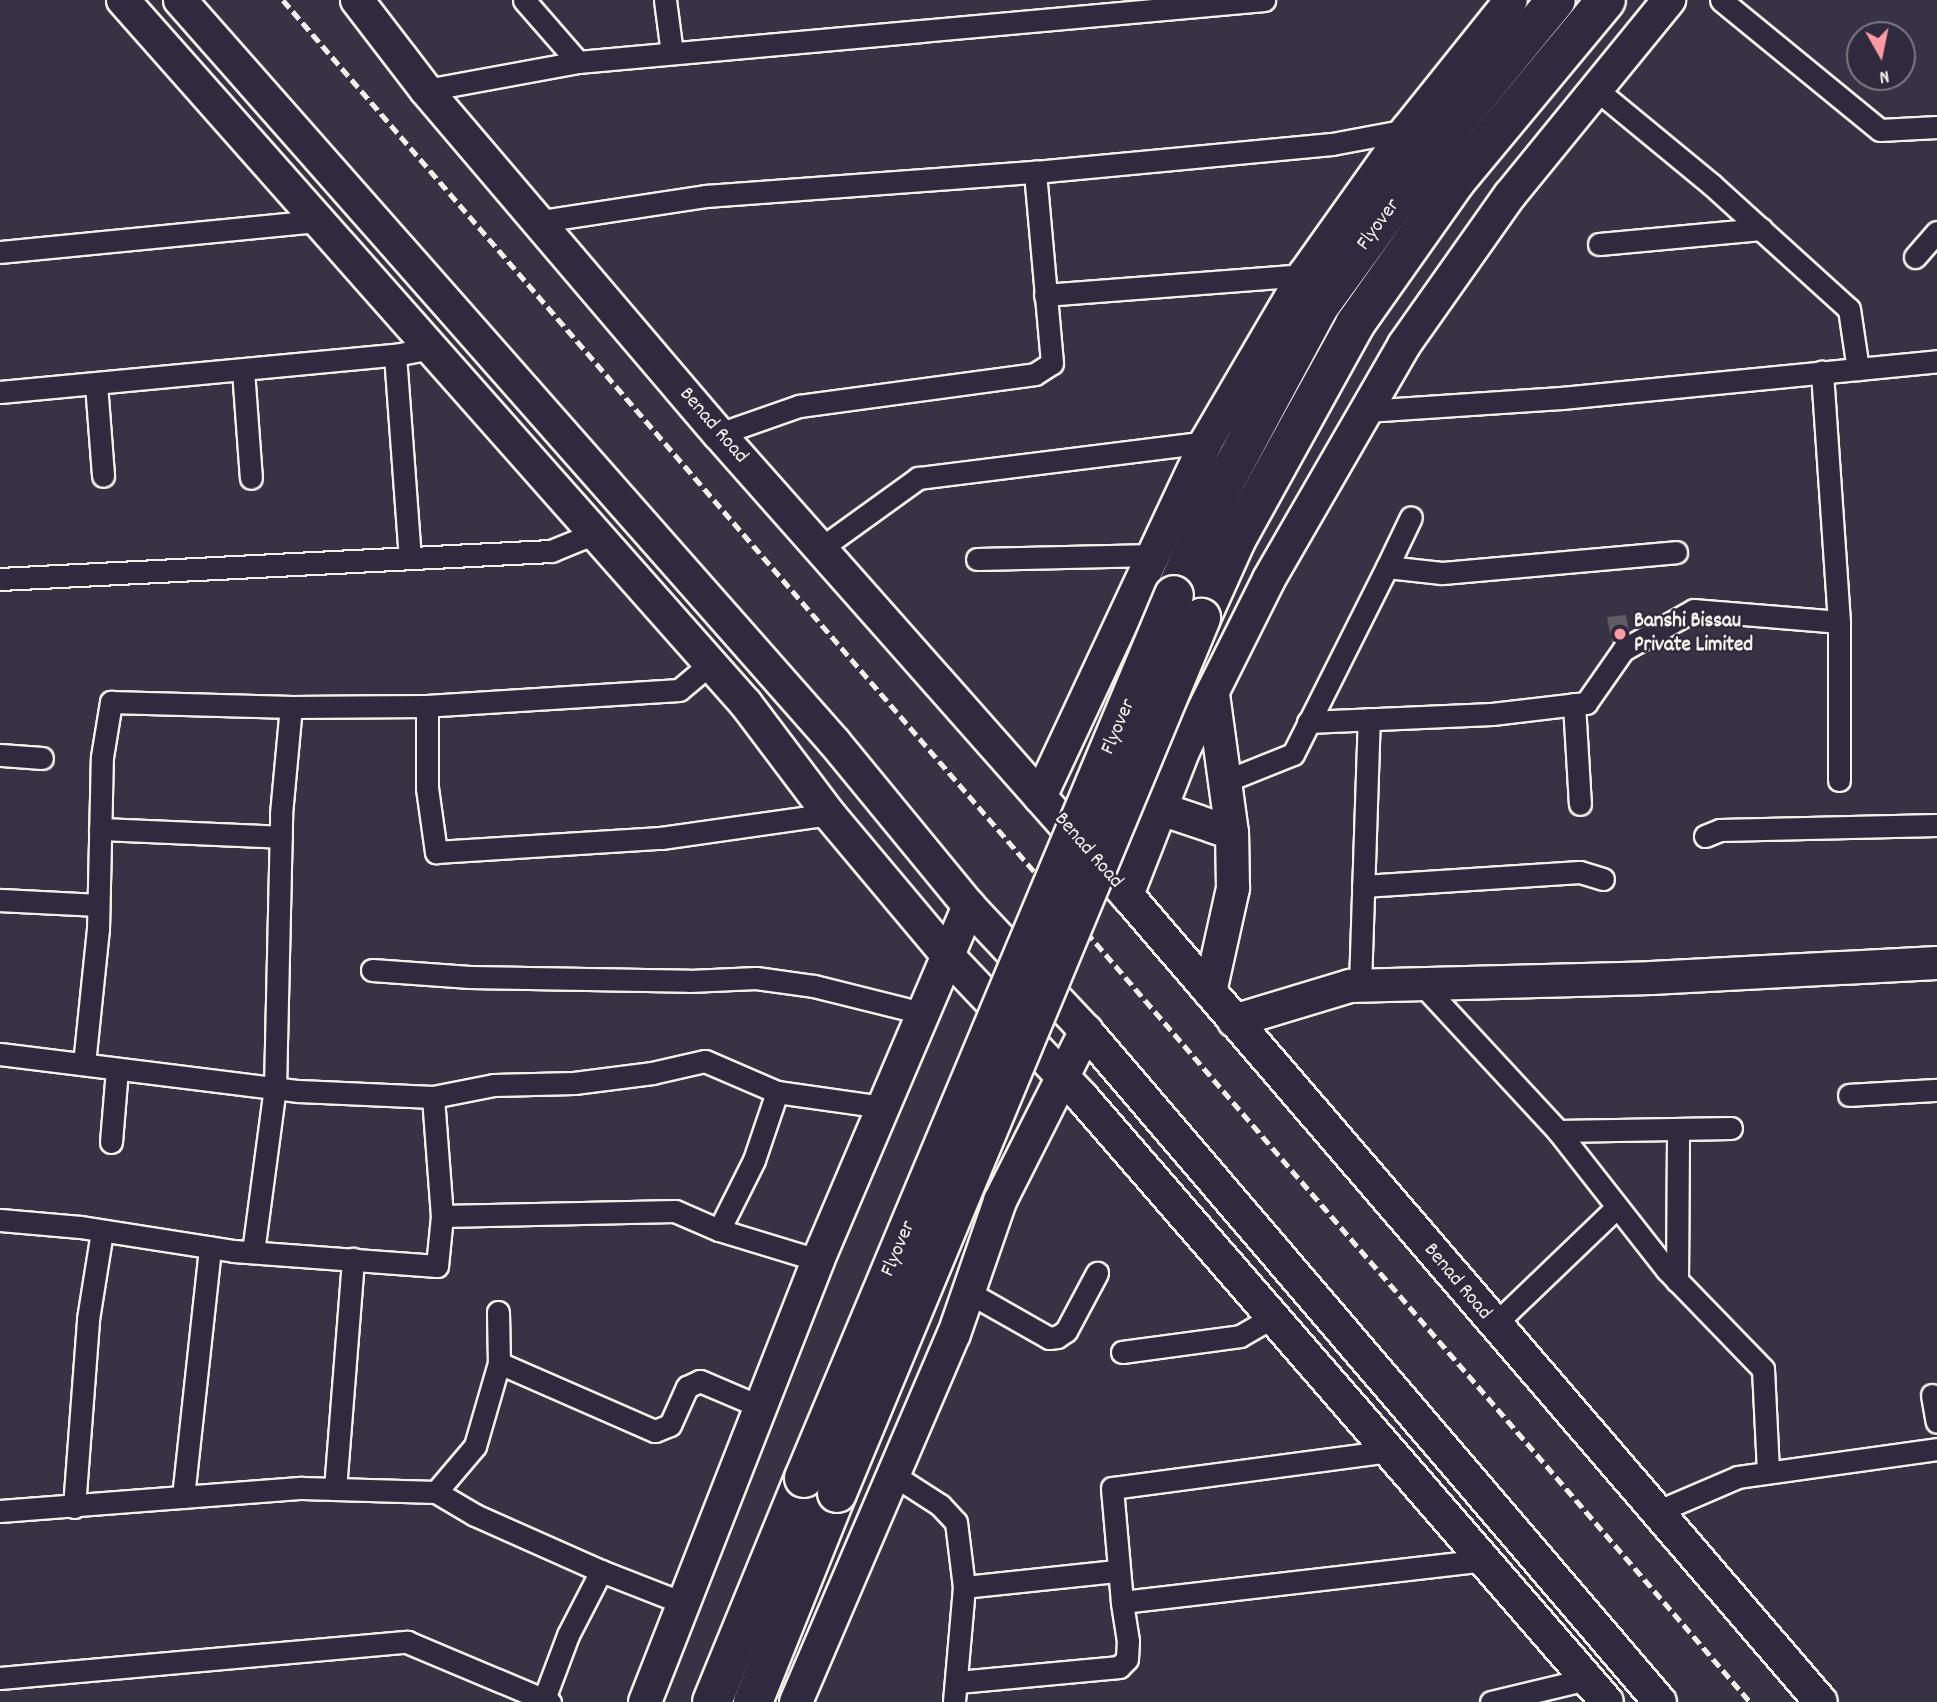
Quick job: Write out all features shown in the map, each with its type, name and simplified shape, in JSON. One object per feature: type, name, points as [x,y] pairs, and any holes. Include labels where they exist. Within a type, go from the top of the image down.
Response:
[{"type":"highway","points":[[1534,27],[1556,0]]},
{"type":"highway","points":[[1534,27],[1606,0]]},
{"type":"highway","name":"Flyover","points":[[820,1486],[1021,1042],[1236,540],[1355,324],[1400,256],[1534,27]]},
{"type":"highway","points":[[712,1702],[820,1486]]},
{"type":"highway","points":[[753,1702],[820,1486]]},
{"type":"main road","points":[[122,0],[746,704],[829,814],[949,957],[1061,1074],[1597,1690]]},
{"type":"main road","points":[[180,0],[835,743],[969,906],[1086,1031],[1660,1702]]},
{"type":"main road","name":"Benad Road","points":[[357,0],[426,90],[541,221],[719,434],[1127,895],[1654,1513],[1821,1702]]},
{"type":"main road","points":[[1127,895],[1184,749],[1269,579],[1365,411],[1405,345],[1510,195],[1669,0]]},
{"type":"main road","points":[[1232,833],[1161,809],[1040,797],[1206,442],[1304,275],[1407,130],[1534,27]]},
{"type":"main road","points":[[1210,992],[1233,888],[1232,833],[1213,695]]},
{"type":"main road","points":[[645,1702],[818,1260],[926,1014],[969,906]]},
{"type":"main road","points":[[1234,1021],[1360,985],[1651,978],[1937,963]]},
{"type":"main road","points":[[796,1702],[895,1476],[968,1292],[1000,1201],[1061,1074],[1086,1031]]},
{"type":"street","points":[[524,0],[578,62]]},
{"type":"street","points":[[665,0],[672,53]]},
{"type":"street","points":[[426,90],[578,62],[1265,0]]},
{"type":"street","points":[[1721,0],[1880,130],[1937,127]]},
{"type":"street","points":[[1597,90],[1761,229],[1849,309],[1858,369]]},
{"type":"street","points":[[541,221],[706,196],[1035,172],[1332,144],[1407,130]]},
{"type":"street","points":[[719,434],[799,406],[1035,374],[1052,363],[1035,172]]},
{"type":"street","points":[[0,252],[316,221]]},
{"type":"street","points":[[1599,244],[1761,229]]},
{"type":"street","points":[[1915,257],[1937,232]]},
{"type":"street","points":[[1045,295],[1304,275]]},
{"type":"street","points":[[0,392],[395,355],[430,348]]},
{"type":"street","points":[[395,355],[410,557]]},
{"type":"street","points":[[1365,411],[1498,404],[1937,362]]},
{"type":"street","points":[[243,370],[251,478]]},
{"type":"street","points":[[1822,372],[1839,622],[1839,780]]},
{"type":"street","points":[[96,384],[103,476]]},
{"type":"street","points":[[821,548],[918,478],[1206,442]]},
{"type":"street","points":[[1223,782],[1293,754],[1411,517]]},
{"type":"street","points":[[0,579],[551,551],[595,533]]},
{"type":"street","points":[[1387,567],[1442,573],[1675,552]]},
{"type":"street","points":[[977,558],[1154,555]]},
{"type":"street","points":[[1308,722],[1586,703],[1623,650],[1694,610],[1839,622]]},
{"type":"street","points":[[84,1065],[98,905],[102,757],[111,702],[218,702],[291,708],[427,706],[679,690],[710,664]]},
{"type":"street","points":[[1574,704],[1580,804]]},
{"type":"street","points":[[427,706],[427,788],[436,852],[661,838],[829,814]]},
{"type":"street","points":[[253,1252],[275,1088],[281,837],[291,708]]},
{"type":"street","points":[[1360,985],[1369,719]]},
{"type":"street","points":[[0,755],[42,758]]},
{"type":"street","points":[[1705,835],[1720,830],[1937,825]]},
{"type":"street","points":[[100,829],[281,837]]},
{"type":"street","points":[[1363,886],[1580,872],[1603,878]]},
{"type":"street","points":[[0,900],[98,905]]},
{"type":"street","points":[[372,970],[483,978],[689,981],[756,978],[814,986],[926,1014]]},
{"type":"street","points":[[1421,983],[1558,1131],[1677,1281],[1763,1369],[1769,1472]]},
{"type":"street","points":[[0,1054],[275,1088],[433,1097],[494,1085],[574,1083],[639,1075],[705,1061],[777,1092],[884,1107]]},
{"type":"street","points":[[111,1142],[117,1069]]},
{"type":"street","points":[[1849,1095],[1937,1090]]},
{"type":"street","points":[[719,1230],[754,1160],[777,1092]]},
{"type":"street","points":[[0,1220],[253,1252],[437,1266],[442,1216],[433,1097]]},
{"type":"street","points":[[1558,1131],[1731,1128]]},
{"type":"street","points":[[1677,1281],[1678,1129]]},
{"type":"street","points":[[1494,1325],[1617,1206]]},
{"type":"street","points":[[442,1216],[675,1211],[719,1230],[818,1260]]},
{"type":"street","points":[[74,1507],[88,1319],[102,1232]]},
{"type":"street","points":[[183,1497],[210,1247]]},
{"type":"street","points":[[335,1489],[353,1259]]},
{"type":"street","points":[[968,1292],[1049,1338],[1057,1337],[1066,1331],[1097,1273]]},
{"type":"street","points":[[436,1492],[475,1446],[499,1363],[498,1312]]},
{"type":"street","points":[[1122,1352],[1240,1336],[1271,1318]]},
{"type":"street","points":[[499,1363],[655,1431],[670,1425],[687,1387],[700,1381],[761,1407]]},
{"type":"street","points":[[1932,1395],[1937,1422]]},
{"type":"street","points":[[1654,1513],[1738,1477],[1937,1448]]},
{"type":"street","points":[[895,1476],[929,1496],[956,1522],[964,1587],[956,1692],[1119,1667],[1127,1659],[1128,1642],[1118,1571],[1112,1488],[1390,1451]]},
{"type":"street","points":[[0,1511],[335,1489],[436,1492],[475,1515],[601,1572],[685,1604]]},
{"type":"street","points":[[1122,1602],[1484,1560]]},
{"type":"street","points":[[964,1587],[1118,1571]]},
{"type":"street","points":[[0,1678],[407,1642],[547,1701],[568,1635],[601,1572]]},
{"type":"street","points":[[1491,1702],[1597,1690]]},
{"type":"building","name":"Banshi Bissau Private Limited","points":[[1626,615],[1629,632],[1612,643],[1607,617]]},
{"type":"railway","points":[[283,0],[1750,1702]]},
{"type":"place","name":"Banshi Bissau Private Limited","points":[[1620,634]]}]
